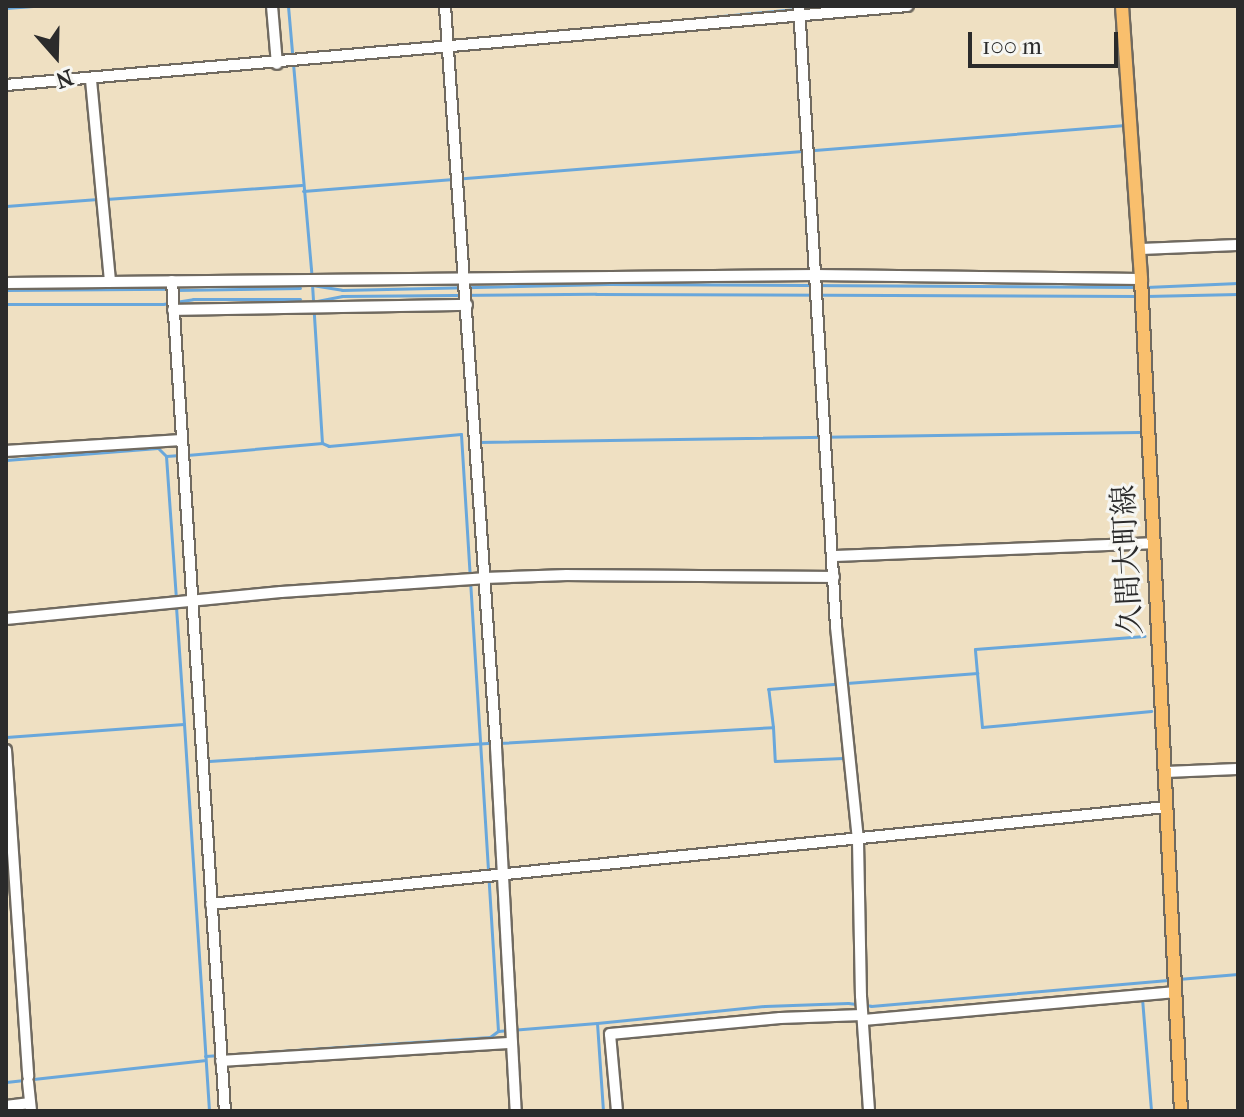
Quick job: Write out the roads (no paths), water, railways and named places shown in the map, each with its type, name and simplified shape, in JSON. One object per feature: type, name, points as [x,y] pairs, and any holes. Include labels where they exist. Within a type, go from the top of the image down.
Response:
[{"type":"main road","name":"久間大町線","points":[[1122,6],[1140,249],[1181,1111]]},
{"type":"street","points":[[272,6],[287,63]]},
{"type":"street","points":[[445,6],[475,442],[475,579],[495,743],[493,876],[511,1035],[516,1111]]},
{"type":"street","points":[[6,85],[287,63],[447,44],[799,11],[908,6]]},
{"type":"street","points":[[799,11],[810,150],[834,577],[858,841],[861,996],[869,1111]]},
{"type":"street","points":[[91,80],[110,281]]},
{"type":"street","points":[[1140,249],[1238,245]]},
{"type":"street","points":[[6,283],[815,277],[1141,281]]},
{"type":"street","points":[[172,284],[187,602],[225,1111]]},
{"type":"street","points":[[173,308],[312,308],[467,302]]},
{"type":"street","points":[[6,451],[181,442]]},
{"type":"street","points":[[834,556],[1153,543]]},
{"type":"street","points":[[6,619],[475,579],[567,575],[834,577]]},
{"type":"street","points":[[6,750],[11,919],[31,1107],[6,1106]]},
{"type":"street","points":[[1165,772],[1238,769]]},
{"type":"street","points":[[211,904],[858,841],[1166,807]]},
{"type":"street","points":[[617,1111],[610,1034],[780,1018],[863,1018],[1141,996],[1174,984]]},
{"type":"street","points":[[221,1057],[511,1035]]},
{"type":"waterway","points":[[6,8],[33,6]]},
{"type":"waterway","points":[[187,455],[322,443],[311,269],[288,6]]},
{"type":"waterway","points":[[803,8],[823,6]]},
{"type":"waterway","points":[[557,32],[796,9]]},
{"type":"waterway","points":[[303,191],[1125,125]]},
{"type":"waterway","points":[[106,199],[301,185]]},
{"type":"waterway","points":[[6,206],[98,199]]},
{"type":"waterway","points":[[1146,287],[1238,283]]},
{"type":"waterway","points":[[312,285],[342,290],[608,284],[1138,287]]},
{"type":"waterway","points":[[176,290],[300,288]]},
{"type":"waterway","points":[[6,290],[168,289]]},
{"type":"waterway","points":[[312,302],[342,296],[596,294],[1138,296]]},
{"type":"waterway","points":[[1146,296],[1238,294]]},
{"type":"waterway","points":[[6,304],[163,304],[193,299],[300,299]]},
{"type":"waterway","points":[[479,442],[1139,432]]},
{"type":"waterway","points":[[205,1056],[490,1037],[498,1031],[461,434],[329,446],[322,443]]},
{"type":"waterway","points":[[6,460],[158,448],[166,456]]},
{"type":"waterway","points":[[176,599],[166,456],[180,455]]},
{"type":"waterway","points":[[6,737],[184,724],[176,606]]},
{"type":"waterway","points":[[499,743],[773,727],[768,689],[977,673],[975,649],[1145,636]]},
{"type":"waterway","points":[[977,673],[982,727],[1151,711]]},
{"type":"waterway","points":[[184,724],[209,1111]]},
{"type":"waterway","points":[[773,727],[775,761],[843,758]]},
{"type":"waterway","points":[[209,761],[491,743]]},
{"type":"waterway","points":[[1178,979],[1238,974]]},
{"type":"waterway","points":[[603,1111],[597,1023],[765,1006],[848,1003],[871,1006],[1171,980]]},
{"type":"waterway","points":[[1141,1111],[1151,1110],[1142,998]]},
{"type":"waterway","points":[[498,1031],[597,1023]]},
{"type":"waterway","points":[[6,1082],[204,1060]]}]
